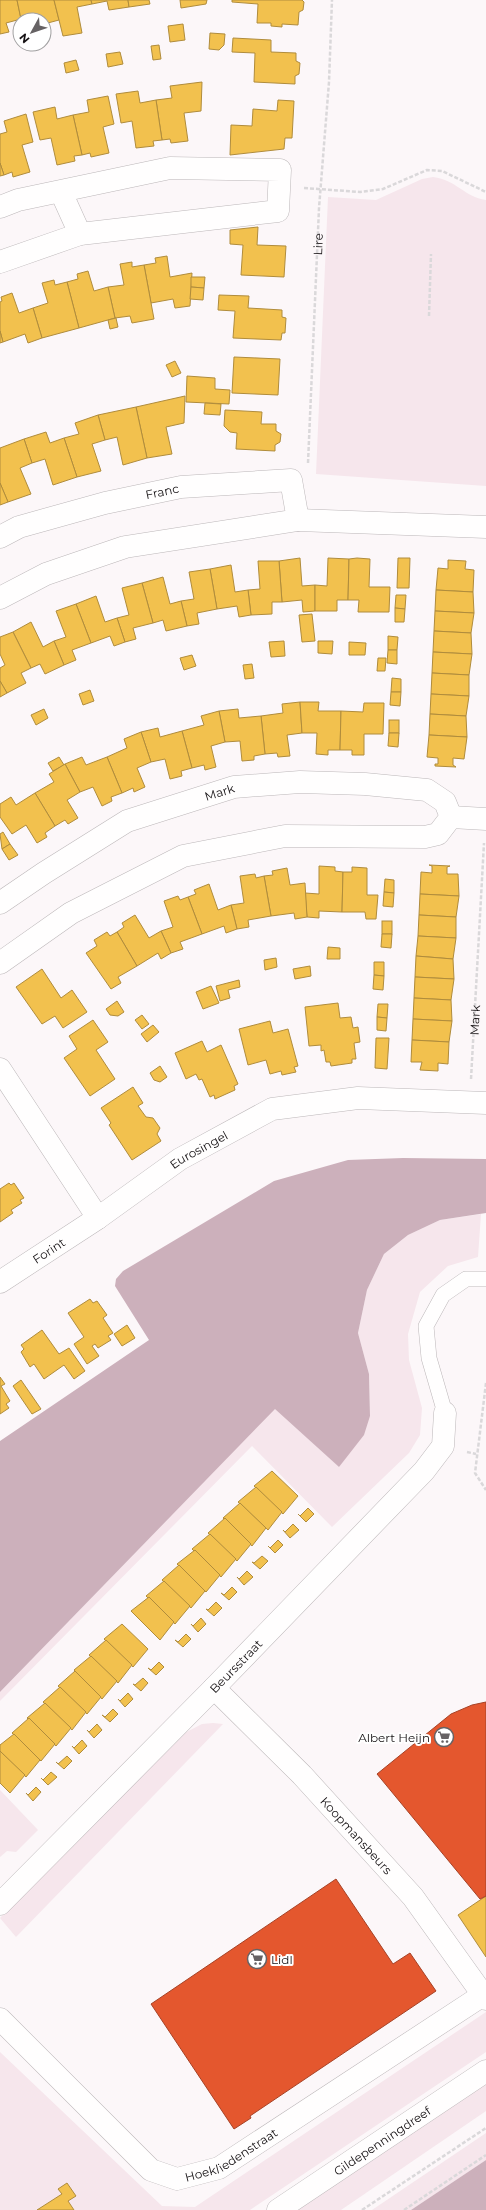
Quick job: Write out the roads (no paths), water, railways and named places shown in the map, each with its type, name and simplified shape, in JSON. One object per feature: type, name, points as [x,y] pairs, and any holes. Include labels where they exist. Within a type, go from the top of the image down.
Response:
[{"type":"street","points":[[0,207],[18,200],[170,168],[280,170],[278,212],[80,234],[0,262]]},
{"type":"street","points":[[61,192],[80,234]]},
{"type":"street","name":"Franc","points":[[0,536],[19,527],[105,503],[181,487],[291,480],[298,520]]},
{"type":"street","points":[[0,598],[46,574],[125,547],[298,520],[486,527]]},
{"type":"street","name":"Mark","points":[[0,903],[44,873],[128,821],[234,787],[307,782],[365,784],[427,790],[446,802],[451,818]]},
{"type":"street","points":[[0,962],[71,913],[183,856],[285,836],[425,837],[438,834],[451,818],[486,818]]},
{"type":"street","points":[[0,1069],[98,1218]]},
{"type":"street","name":"Eurosingel","points":[[98,1218],[180,1159],[272,1109],[358,1098],[478,1102]]},
{"type":"street","name":"Forint","points":[[0,1282],[98,1218]]},
{"type":"street","name":"Beursstraat","points":[[0,1904],[214,1688],[424,1471],[443,1446],[445,1413]]},
{"type":"street","name":"Koopmansbeurs","points":[[214,1688],[302,1775],[413,1897],[485,1996]]},
{"type":"street","name":"Hoekliedenstraat","points":[[0,2019],[151,2170],[178,2179],[219,2168],[485,1996]]},
{"type":"street","name":"Gildepenningdreef","points":[[278,2210],[486,2071]]},
{"type":"lane","points":[[445,1413],[429,1358],[426,1326],[443,1295],[466,1279],[486,1279]]},
{"type":"place","name":"Albert Heijn","points":[[444,1737]]},
{"type":"place","name":"Lidl","points":[[257,1959]]}]
